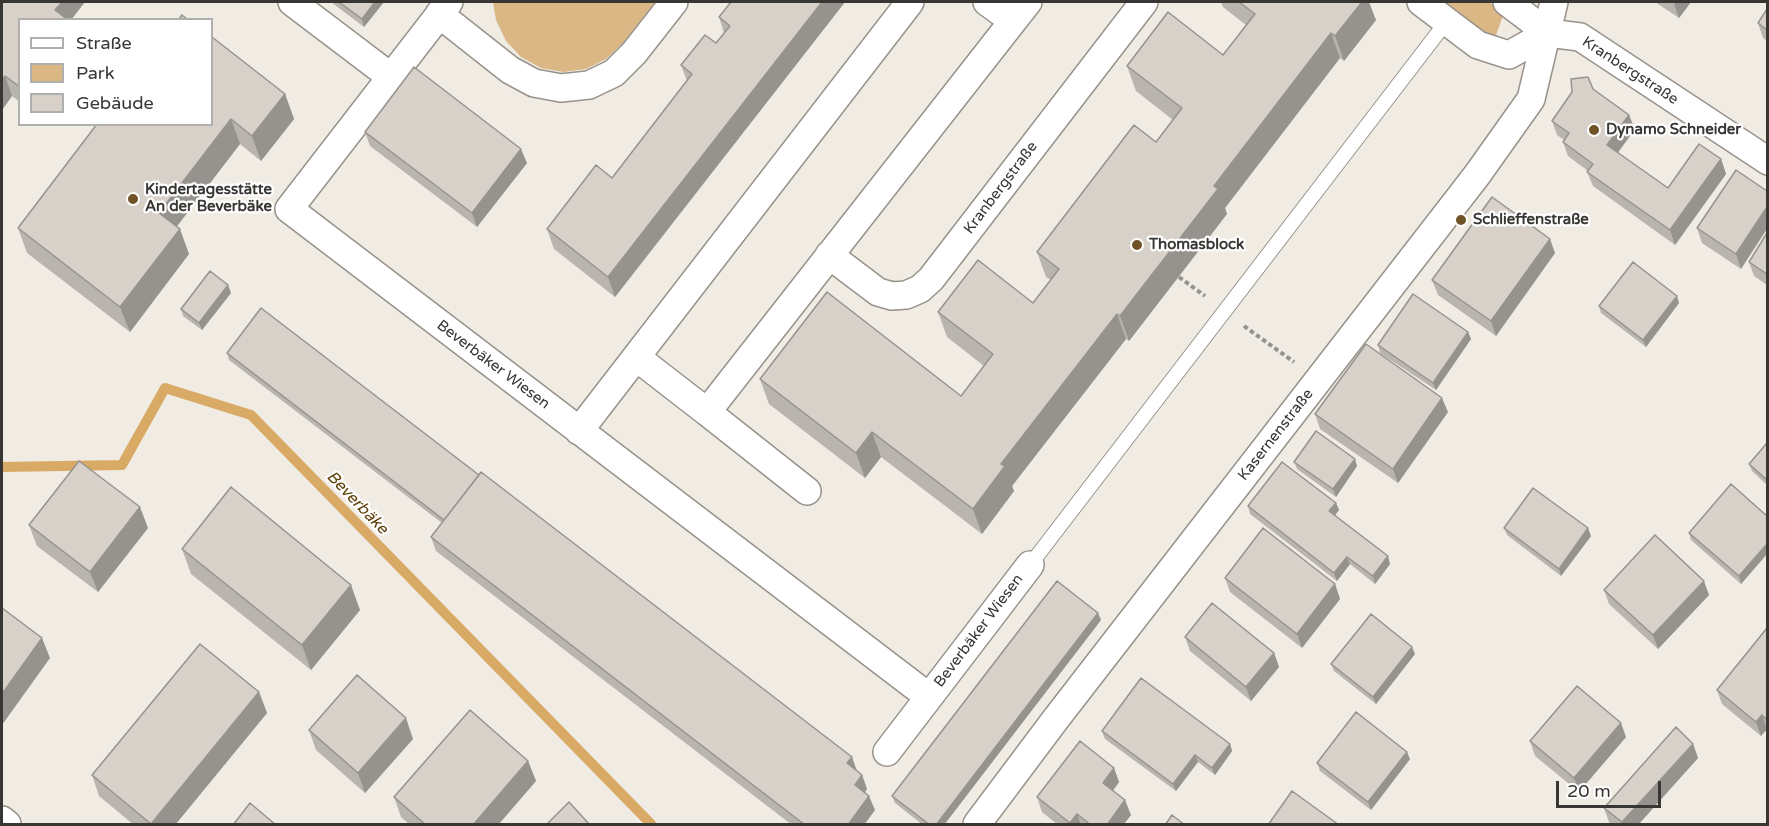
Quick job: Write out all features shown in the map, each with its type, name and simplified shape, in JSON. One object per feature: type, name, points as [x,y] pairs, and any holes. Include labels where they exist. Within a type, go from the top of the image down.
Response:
[{"type":"street","points":[[292,2],[391,77],[444,8],[510,70],[534,83],[561,88],[589,85],[614,73],[634,53],[674,2]]},
{"type":"street","points":[[579,431],[910,2]]},
{"type":"street","points":[[707,412],[1020,11],[987,2]]},
{"type":"street","name":"Kranbergstraße","points":[[829,255],[878,291],[899,296],[920,289],[931,279],[1144,2]]},
{"type":"street","points":[[1421,2],[1478,45],[1509,55],[1548,33],[1554,2]]},
{"type":"street","name":"Kranbergstraße","points":[[1507,2],[1548,33],[1580,37],[1767,161]]},
{"type":"street","name":"Kasernenstraße","points":[[977,825],[1062,711],[1477,175],[1531,99],[1548,33]]},
{"type":"street","name":"Beverbäker Wiesen","points":[[391,77],[288,210],[929,698]]},
{"type":"street","points":[[636,357],[807,490]]},
{"type":"street","name":"Beverbäker Wiesen","points":[[887,752],[1030,565]]},
{"type":"street","points":[[2,820],[7,825]]},
{"type":"lane","points":[[1030,565],[1447,21]]},
{"type":"path","points":[[1179,277],[1296,364],[1312,388]]},
{"type":"green space","points":[[493,2],[655,2],[623,43],[606,59],[586,69],[563,72],[541,68],[521,57],[506,41],[496,20]]},
{"type":"green space","points":[[1437,2],[1489,2],[1504,13],[1495,38],[1481,33]]},
{"type":"building","points":[[2,2],[62,2],[55,10],[65,18],[18,18],[18,86],[5,76],[2,80]]},
{"type":"building","points":[[339,2],[375,2],[362,19]]},
{"type":"building","points":[[731,2],[822,2],[608,277],[547,229],[596,165],[612,178],[692,74],[681,65],[705,35],[716,43],[730,26],[719,17]]},
{"type":"building","name":"Thomasblock","points":[[1239,2],[1362,2],[1335,36],[1331,33],[1214,186],[1218,189],[1120,316],[1117,314],[1001,464],[1005,466],[973,509],[872,432],[856,453],[760,379],[827,292],[961,396],[993,354],[938,312],[978,260],[1033,303],[1059,269],[1037,252],[1134,125],[1156,142],[1182,108],[1127,66],[1168,12],[1223,55],[1255,14]]},
{"type":"building","points":[[1767,9],[1767,30],[1758,23]]},
{"type":"building","name":"Kindertagesstätte An der Beverbäke","points":[[213,38],[285,94],[252,136],[231,119],[159,213],[180,229],[120,307],[18,228],[95,126],[213,126]]},
{"type":"building","points":[[414,67],[521,149],[472,213],[365,132]]},
{"type":"building","points":[[1588,77],[1593,89],[1629,115],[1607,145],[1668,188],[1699,144],[1721,159],[1670,230],[1587,172],[1593,164],[1563,142],[1569,133],[1552,121],[1572,92],[1571,79]]},
{"type":"building","points":[[1736,170],[1767,191],[1767,207],[1736,254],[1697,228]]},
{"type":"building","points":[[1492,197],[1550,239],[1491,321],[1432,280]]},
{"type":"building","points":[[1767,233],[1767,274],[1749,262]]},
{"type":"building","points":[[1633,262],[1677,296],[1643,340],[1599,306]]},
{"type":"building","points":[[210,271],[228,285],[199,323],[181,309]]},
{"type":"building","points":[[1413,294],[1468,332],[1433,383],[1378,345]]},
{"type":"building","points":[[261,308],[479,475],[444,520],[227,353]]},
{"type":"building","points":[[1366,344],[1442,398],[1393,469],[1315,414]]},
{"type":"building","points":[[1316,431],[1355,459],[1333,489],[1294,462]]},
{"type":"building","points":[[1767,443],[1767,480],[1749,464]]},
{"type":"building","points":[[79,461],[140,507],[90,572],[29,525]]},
{"type":"building","points":[[1282,462],[1336,503],[1329,511],[1388,556],[1373,576],[1347,557],[1334,573],[1248,506]]},
{"type":"building","points":[[481,472],[852,757],[847,763],[862,775],[855,785],[869,796],[848,825],[805,825],[431,537]]},
{"type":"building","points":[[1731,484],[1767,516],[1767,544],[1739,576],[1689,533]]},
{"type":"building","points":[[231,487],[351,585],[302,645],[182,549]]},
{"type":"building","points":[[1533,488],[1588,528],[1559,569],[1504,528]]},
{"type":"building","points":[[1263,528],[1335,584],[1297,634],[1225,578]]},
{"type":"building","points":[[1655,535],[1704,581],[1653,635],[1604,590]]},
{"type":"building","points":[[1057,581],[1098,613],[936,825],[930,825],[892,796]]},
{"type":"building","points":[[1212,603],[1274,653],[1246,687],[1185,637]]},
{"type":"building","points":[[2,608],[42,638],[2,694]]},
{"type":"building","points":[[1371,614],[1412,647],[1373,697],[1331,664]]},
{"type":"building","points":[[1767,628],[1767,720],[1762,715],[1756,722],[1717,690]]},
{"type":"building","points":[[200,644],[259,692],[151,824],[92,775]]},
{"type":"building","points":[[357,675],[406,718],[358,773],[309,730]]},
{"type":"building","points":[[1141,678],[1230,744],[1212,768],[1195,755],[1173,784],[1102,731]]},
{"type":"building","points":[[1577,686],[1621,723],[1574,778],[1530,741]]},
{"type":"building","points":[[470,710],[528,761],[473,825],[426,825],[394,797]]},
{"type":"building","points":[[1356,712],[1407,752],[1368,802],[1317,763]]},
{"type":"building","points":[[1676,727],[1693,744],[1622,822],[1604,808]]},
{"type":"building","points":[[1080,741],[1114,768],[1103,783],[1125,800],[1107,825],[1091,825],[1077,814],[1070,823],[1037,797]]},
{"type":"building","points":[[1292,791],[1339,825],[1268,825]]},
{"type":"building","points":[[569,802],[590,825],[546,825]]},
{"type":"building","points":[[250,803],[276,825],[233,825]]},
{"type":"building","points":[[1172,815],[1185,825],[1165,825]]},
{"type":"waterway","name":"Beverbäke","points":[[2,467],[122,465],[165,388],[251,415],[651,824]]},
{"type":"place","name":"Dynamo Schneider","points":[[1594,130]]},
{"type":"place","name":"Kindertagesstätte An der Beverbäke","points":[[133,199]]},
{"type":"place","name":"Schlieffenstraße","points":[[1461,220]]},
{"type":"place","name":"Thomasblock","points":[[1137,245]]}]
